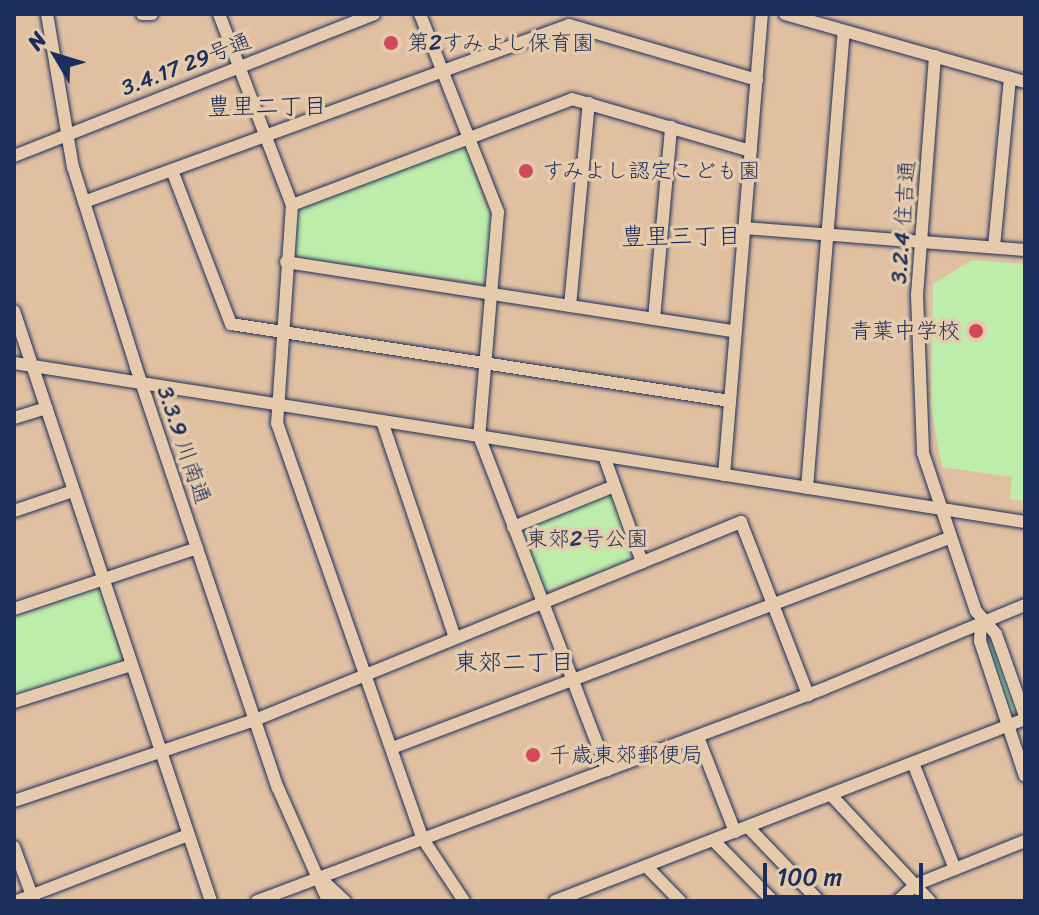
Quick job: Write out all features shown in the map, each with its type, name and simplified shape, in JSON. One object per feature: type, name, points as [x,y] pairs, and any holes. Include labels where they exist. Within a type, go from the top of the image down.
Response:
[{"type":"street","name":"3.3.9 川南通","points":[[47,14],[66,131],[84,202],[141,383],[255,720],[328,901]]},
{"type":"street","points":[[142,14],[152,14]]},
{"type":"street","points":[[219,14],[292,205],[273,404],[423,839],[464,901]]},
{"type":"street","name":"3.4.17 29号通","points":[[14,156],[66,131],[374,14]]},
{"type":"street","points":[[420,14],[498,212],[479,436],[607,770]]},
{"type":"street","points":[[724,475],[762,14]]},
{"type":"street","points":[[785,14],[1025,82]]},
{"type":"street","points":[[84,202],[266,141],[569,25],[757,80]]},
{"type":"street","points":[[807,488],[844,32]]},
{"type":"street","name":"3.2.4 住吉通","points":[[935,56],[921,241],[917,398],[939,509],[981,622],[1006,726],[1025,776]]},
{"type":"street","points":[[994,247],[1010,78]]},
{"type":"street","points":[[292,205],[572,99],[751,151]]},
{"type":"street","points":[[570,306],[589,103]]},
{"type":"street","points":[[654,319],[671,127]]},
{"type":"street","points":[[173,173],[231,324],[730,401]]},
{"type":"street","points":[[744,228],[1025,250]]},
{"type":"street","points":[[286,262],[736,332]]},
{"type":"street","points":[[14,311],[211,901]]},
{"type":"street","points":[[14,363],[1025,522]]},
{"type":"street","points":[[14,418],[46,408]]},
{"type":"street","points":[[382,421],[455,638]]},
{"type":"street","points":[[604,456],[612,487],[642,562]]},
{"type":"street","points":[[513,527],[612,487]]},
{"type":"street","points":[[14,511],[73,491]]},
{"type":"street","points":[[14,801],[255,720],[741,522],[808,695]]},
{"type":"street","points":[[392,748],[949,538]]},
{"type":"street","points":[[14,609],[197,548]]},
{"type":"street","points":[[257,901],[808,695],[1025,605]]},
{"type":"street","name":"3.2.4 住吉通","points":[[981,622],[996,634],[1025,718]]},
{"type":"street","points":[[14,702],[131,665]]},
{"type":"street","points":[[555,901],[1025,718]]},
{"type":"street","points":[[698,737],[741,829],[819,901]]},
{"type":"street","points":[[913,763],[955,869]]},
{"type":"street","points":[[831,795],[930,901]]},
{"type":"street","points":[[17,901],[188,835]]},
{"type":"street","points":[[713,840],[773,901]]},
{"type":"street","points":[[898,901],[915,885],[1025,841]]},
{"type":"street","points":[[14,847],[32,896]]},
{"type":"street","points":[[646,866],[680,901]]},
{"type":"street","name":"3.3.9 川南通","points":[[320,878],[345,901]]},
{"type":"green space","points":[[464,145],[491,219],[485,283],[293,256],[297,211]]},
{"type":"green space","name":"青葉中学校","points":[[972,260],[1025,264],[1025,501],[1010,499],[1012,477],[942,467],[931,407],[933,284]]},
{"type":"green space","name":"東郊2号公園","points":[[610,492],[634,559],[540,593],[516,526]]},
{"type":"green space","points":[[99,588],[122,661],[14,697],[14,617]]},
{"type":"green space","points":[[994,642],[1018,709],[1007,713],[986,645]]},
{"type":"place","name":"第2すみよし保育園","points":[[391,43]]},
{"type":"place","name":"すみよし認定こども園","points":[[526,171]]},
{"type":"place","name":"青葉中学校","points":[[976,331]]},
{"type":"place","name":"千歳東郊郵便局","points":[[533,755]]},
{"type":"district","name":"豊里二丁目","points":[[267,107]]},
{"type":"district","name":"豊里三丁目","points":[[681,237]]},
{"type":"district","name":"東郊二丁目","points":[[514,663]]}]
